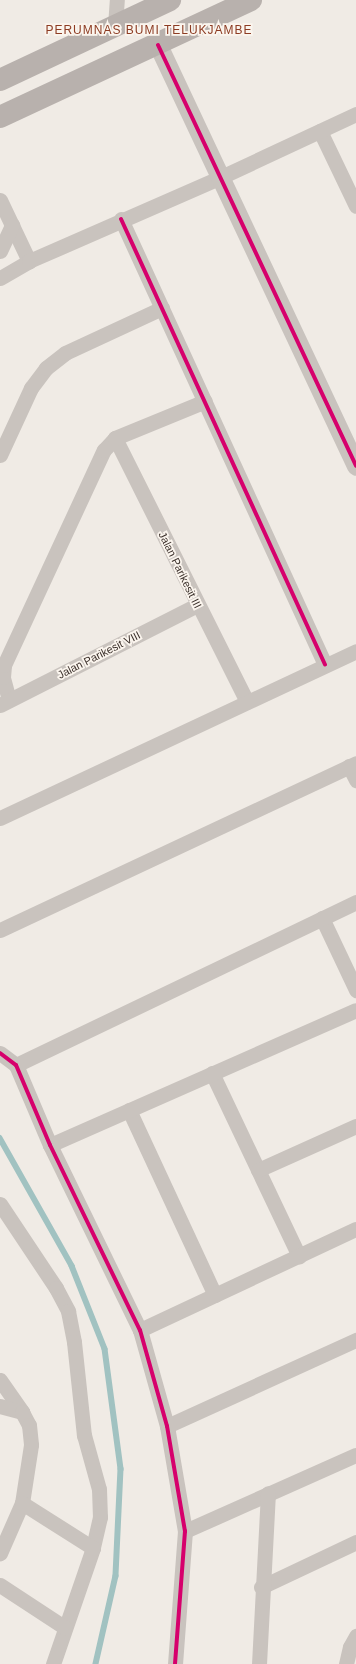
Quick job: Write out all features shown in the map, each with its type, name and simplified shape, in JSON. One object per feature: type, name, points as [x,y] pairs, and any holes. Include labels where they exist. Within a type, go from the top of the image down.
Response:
[{"type":"main road","points":[[0,80],[170,0]]},
{"type":"main road","points":[[0,117],[158,45],[252,0]]},
{"type":"street","points":[[115,26],[117,0]]},
{"type":"street","points":[[158,45],[356,466]]},
{"type":"street","points":[[0,278],[29,261],[121,219],[221,177],[356,114]]},
{"type":"street","points":[[320,131],[356,206]]},
{"type":"street","points":[[0,200],[29,261]]},
{"type":"street","points":[[121,219],[325,665]]},
{"type":"street","points":[[0,251],[12,225]]},
{"type":"street","points":[[0,455],[31,388],[46,368],[64,353],[162,308]]},
{"type":"street","points":[[5,702],[3,677],[4,665],[97,461],[115,438],[205,401]]},
{"type":"street","name":"Jalan Parikesit III","points":[[115,438],[197,605],[247,702]]},
{"type":"street","name":"Jalan Parikesit VIII","points":[[5,702],[197,605]]},
{"type":"street","points":[[0,818],[356,651]]},
{"type":"street","points":[[0,930],[353,765],[356,780]]},
{"type":"street","points":[[16,1065],[356,902]]},
{"type":"street","points":[[322,918],[356,990]]},
{"type":"street","points":[[50,1145],[356,1010]]},
{"type":"street","points":[[0,1053],[16,1065],[50,1145],[140,1330],[167,1426],[185,1531],[175,1664]]},
{"type":"street","points":[[212,1073],[299,1256]]},
{"type":"street","points":[[129,1110],[214,1295]]},
{"type":"street","points":[[258,1170],[356,1126]]},
{"type":"street","points":[[0,1204],[56,1288],[68,1311],[74,1342],[84,1435],[99,1489],[100,1517],[93,1548],[64,1627],[53,1664]]},
{"type":"street","points":[[140,1330],[356,1229]]},
{"type":"street","points":[[167,1426],[356,1340]]},
{"type":"street","points":[[0,1380],[29,1425],[31,1445],[22,1503],[0,1553]]},
{"type":"street","points":[[0,1406],[22,1412]]},
{"type":"street","points":[[185,1531],[356,1455]]},
{"type":"street","points":[[259,1664],[268,1493]]},
{"type":"street","points":[[22,1503],[93,1548]]},
{"type":"street","points":[[262,1587],[356,1542]]},
{"type":"street","points":[[0,1585],[64,1627]]},
{"type":"street","points":[[346,1664],[350,1647],[356,1636]]},
{"type":"waterway","points":[[0,1138],[72,1266],[105,1349],[121,1469],[116,1576],[96,1664]]},
{"type":"cycle path","points":[[158,45],[356,466]]},
{"type":"cycle path","points":[[121,219],[325,665]]},
{"type":"cycle path","points":[[0,1053],[16,1065],[50,1145],[140,1330],[167,1426],[185,1531],[175,1664]]},
{"type":"district","name":"PERUMNAS BUMI TELUKJAMBE","points":[[149,31]]}]
